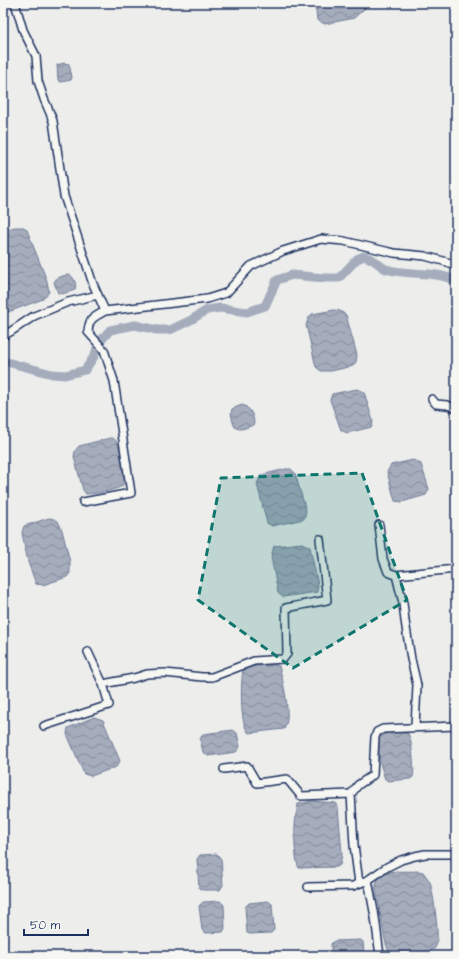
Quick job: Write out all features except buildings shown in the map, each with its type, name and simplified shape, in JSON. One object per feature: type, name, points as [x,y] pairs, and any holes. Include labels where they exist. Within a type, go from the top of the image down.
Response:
[{"type":"street","points":[[15,3],[23,30],[36,56],[38,81],[53,121],[64,196],[81,248],[105,311]]},
{"type":"street","points":[[83,502],[131,493],[114,381],[104,350],[88,332],[89,323],[95,317],[105,311],[207,299],[226,293],[251,266],[283,251],[321,239],[344,240],[394,253],[425,256],[456,266]]},
{"type":"street","points":[[3,336],[34,316],[68,302],[98,295]]},
{"type":"street","points":[[432,399],[436,404],[456,408]]},
{"type":"street","points":[[379,525],[383,559],[388,572],[396,576],[456,569]]},
{"type":"street","points":[[103,684],[147,674],[165,673],[212,677],[254,661],[283,659],[286,654],[286,608],[327,600],[320,539]]},
{"type":"street","points":[[396,576],[403,603],[404,621],[417,685],[415,727]]},
{"type":"street","points":[[44,726],[109,705],[103,684],[88,652]]},
{"type":"street","points":[[359,884],[354,845],[351,794],[358,785],[373,775],[375,738],[378,732],[383,729],[456,726]]},
{"type":"street","points":[[224,769],[247,766],[257,783],[287,779],[302,796],[351,794]]},
{"type":"street","points":[[308,887],[353,886],[368,880],[386,867],[401,860],[425,854],[456,854]]},
{"type":"street","points":[[368,880],[380,956]]},
{"type":"highlighted area","points":[[362,473],[407,600],[293,668],[198,600],[221,478]]},
{"type":"water","points":[[315,3],[367,3],[365,8],[354,18],[325,24],[317,20]]},
{"type":"water","points":[[64,63],[69,64],[72,77],[71,80],[61,82],[58,80],[57,65]]},
{"type":"water","points":[[15,227],[24,227],[27,230],[47,281],[49,292],[43,299],[3,314],[3,230]]},
{"type":"water","points":[[69,274],[75,281],[75,290],[62,294],[58,293],[54,282],[57,278]]},
{"type":"water","points":[[334,310],[340,311],[346,315],[357,355],[356,362],[353,366],[331,371],[321,371],[316,367],[306,325],[312,314]]},
{"type":"water","points":[[357,389],[364,392],[373,421],[372,427],[347,433],[341,430],[330,400],[332,394]]},
{"type":"water","points":[[242,405],[251,412],[254,424],[242,429],[237,429],[234,426],[231,412],[232,409]]},
{"type":"water","points":[[110,438],[114,439],[119,445],[123,464],[123,485],[111,490],[86,494],[83,490],[74,457],[75,451],[79,446]]},
{"type":"water","points":[[413,460],[421,464],[429,489],[426,495],[402,502],[395,501],[387,472],[391,465]]},
{"type":"water","points":[[291,469],[295,473],[306,511],[304,519],[272,526],[267,523],[257,484],[261,475]]},
{"type":"water","points":[[49,518],[58,521],[62,530],[70,562],[70,573],[67,577],[43,585],[36,584],[28,562],[22,533],[24,526]]},
{"type":"water","points":[[302,543],[310,547],[318,585],[317,592],[283,597],[278,593],[271,557],[274,546]]},
{"type":"water","points":[[254,666],[279,666],[286,699],[286,724],[284,729],[249,733],[246,728],[242,712],[241,693],[243,669]]},
{"type":"water","points":[[94,717],[103,720],[120,761],[116,767],[91,776],[84,774],[67,734],[68,728]]},
{"type":"water","points":[[233,730],[237,733],[240,747],[236,752],[208,756],[203,752],[200,739],[203,734]]},
{"type":"water","points":[[385,732],[408,733],[412,748],[414,774],[410,779],[388,781],[385,779],[380,763],[377,738],[378,735]]},
{"type":"water","points":[[312,801],[336,803],[338,807],[342,854],[340,865],[337,867],[299,868],[296,854],[295,836],[295,821],[298,804]]},
{"type":"water","points":[[217,854],[221,859],[223,885],[220,890],[203,890],[199,888],[197,859],[200,855]]},
{"type":"water","points":[[388,872],[423,872],[430,882],[436,916],[437,944],[435,948],[427,951],[414,953],[389,952],[384,935],[376,893],[377,881],[382,875]]},
{"type":"water","points":[[220,901],[224,905],[225,928],[223,932],[206,933],[202,930],[199,906],[203,902]]},
{"type":"water","points":[[268,901],[272,904],[274,930],[271,933],[247,933],[245,907],[249,903]]},
{"type":"water","points":[[361,940],[363,942],[363,956],[331,955],[331,944],[334,941]]},
{"type":"waterway","points":[[3,361],[52,374],[65,375],[85,370],[95,355],[98,344],[110,330],[135,325],[157,330],[170,330],[207,310],[220,308],[247,312],[265,306],[277,280],[292,275],[339,278],[357,259],[364,256],[372,259],[386,269],[439,275],[456,281]]}]
